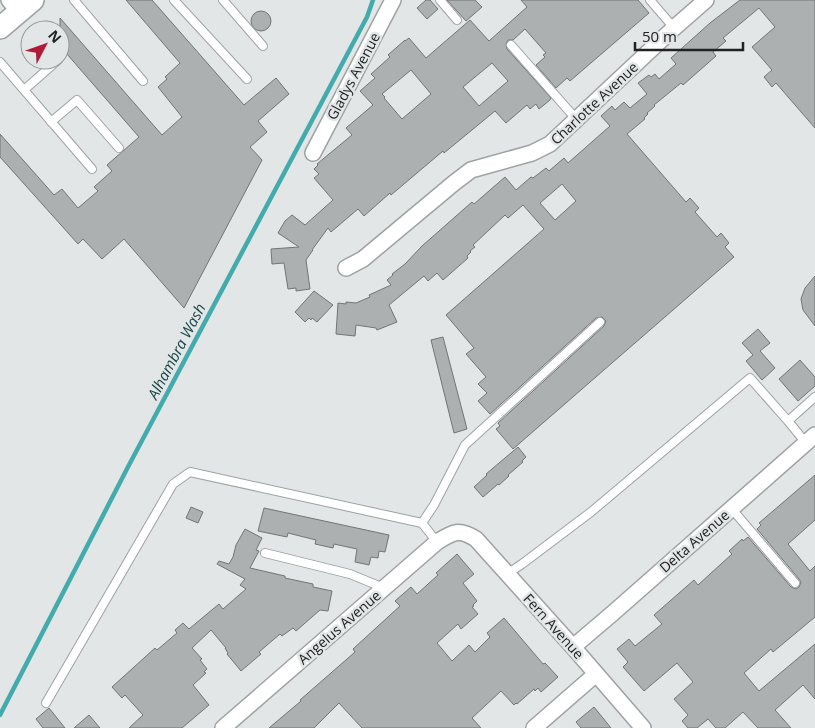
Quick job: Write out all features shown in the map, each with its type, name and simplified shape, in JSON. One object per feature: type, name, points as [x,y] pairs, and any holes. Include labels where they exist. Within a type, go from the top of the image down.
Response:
[{"type":"main road","points":[[0,28],[20,4]]},
{"type":"street","name":"Gladys Avenue","points":[[313,153],[393,0]]},
{"type":"street","name":"Charlotte Avenue","points":[[346,268],[363,259],[471,170],[532,153],[550,144],[706,0]]},
{"type":"street","name":"Delta Avenue","points":[[573,647],[811,439]]},
{"type":"street","name":"Fern Avenue","points":[[460,532],[467,533],[476,540],[643,728]]},
{"type":"street","name":"Angelus Avenue","points":[[223,728],[437,542],[450,534],[460,532]]},
{"type":"street","points":[[534,728],[596,674]]},
{"type":"lane","points":[[74,0],[143,81]]},
{"type":"lane","points":[[174,0],[247,79]]},
{"type":"lane","points":[[223,0],[263,46]]},
{"type":"lane","points":[[440,0],[457,20]]},
{"type":"lane","points":[[650,0],[674,28]]},
{"type":"lane","points":[[511,45],[577,120]]},
{"type":"lane","points":[[0,62],[92,170]]},
{"type":"lane","points":[[24,90],[46,70]]},
{"type":"lane","points":[[52,122],[77,100],[119,148]]},
{"type":"lane","points":[[422,524],[465,445],[600,322]]},
{"type":"lane","points":[[507,574],[591,512],[750,378],[788,421],[811,439]]},
{"type":"lane","points":[[788,421],[815,397]]},
{"type":"lane","points":[[46,703],[173,484],[190,472],[422,524],[437,542]]},
{"type":"lane","points":[[731,508],[795,583]]},
{"type":"lane","points":[[265,553],[350,574],[384,588]]},
{"type":"building","points":[[126,0],[152,0],[244,105],[276,78],[289,94],[258,121],[267,132],[250,147],[262,160],[184,308],[124,239],[102,259],[83,239],[78,244],[0,157],[0,134],[54,195],[62,189],[78,208],[98,191],[94,187],[112,171],[107,165],[139,137],[70,58],[70,29],[162,135],[182,117],[158,87],[167,79],[165,77],[180,63]]},
{"type":"building","points":[[426,0],[430,0],[438,9],[427,19],[417,8]]},
{"type":"building","points":[[447,0],[475,0],[482,7],[466,21]]},
{"type":"building","points":[[521,0],[638,0],[649,13],[570,81],[567,78],[556,88],[536,65],[545,57],[543,55],[546,53],[525,29],[513,40],[508,40],[506,44],[507,49],[551,98],[550,100],[539,109],[536,104],[530,109],[527,105],[506,123],[495,111],[444,153],[443,151],[391,195],[390,193],[364,216],[358,209],[331,232],[328,228],[306,260],[310,289],[296,291],[296,288],[288,289],[284,263],[272,264],[271,249],[299,247],[278,233],[285,221],[292,215],[305,225],[333,200],[314,178],[319,174],[314,169],[317,164],[352,135],[346,128],[373,105],[360,91],[375,78],[371,74],[390,57],[388,55],[409,38],[426,58],[470,20],[489,41],[527,7]],"holes":[[[492,63],[508,81],[479,106],[463,87]],[[411,70],[431,94],[402,119],[382,94]]]},
{"type":"building","points":[[740,0],[815,0],[815,128],[776,83],[772,87],[764,77],[772,70],[752,47],[775,27],[759,8],[723,38],[726,41],[713,52],[716,56],[683,85],[681,83],[654,105],[647,113],[645,119],[627,134],[686,202],[690,198],[699,208],[695,212],[717,237],[721,233],[729,243],[725,247],[734,257],[513,449],[496,429],[500,426],[498,423],[604,326],[606,321],[602,317],[596,318],[490,414],[478,401],[487,393],[478,384],[486,377],[466,354],[474,348],[446,315],[544,229],[523,205],[508,218],[505,215],[473,245],[475,247],[470,251],[467,256],[468,258],[443,280],[437,273],[428,281],[424,276],[389,305],[397,322],[377,330],[376,328],[356,325],[355,336],[336,334],[338,303],[356,303],[391,285],[387,280],[392,274],[472,202],[474,204],[505,177],[516,190],[531,177],[533,178],[546,168],[549,171],[564,158],[568,163],[610,126],[601,116],[612,106],[615,110],[624,102],[630,108],[647,94],[638,83],[649,75],[651,77],[655,74],[659,79],[676,64],[671,58],[710,23]],"holes":[[[562,184],[576,201],[555,220],[540,203]]]},
{"type":"building","points":[[261,11],[268,14],[271,21],[268,28],[261,31],[254,28],[251,21],[254,14]]},
{"type":"building","points":[[815,276],[815,326],[803,310],[801,299],[805,288]]},
{"type":"building","points":[[314,291],[333,305],[317,322],[309,318],[305,322],[295,312]]},
{"type":"building","points":[[758,329],[770,343],[760,351],[775,368],[762,380],[746,361],[753,355],[742,343]]},
{"type":"building","points":[[443,337],[467,429],[454,433],[431,340]]},
{"type":"building","points":[[800,360],[815,377],[815,386],[798,401],[779,379]]},
{"type":"building","points":[[518,447],[526,457],[523,462],[499,485],[483,497],[474,487],[486,474]]},
{"type":"building","points":[[815,475],[815,520],[788,544],[810,571],[815,566],[815,617],[773,652],[771,649],[744,673],[759,691],[815,644],[815,699],[803,685],[775,710],[791,728],[758,728],[743,712],[725,728],[716,728],[708,719],[697,728],[688,728],[682,721],[688,715],[674,699],[693,682],[677,663],[644,691],[623,667],[628,662],[617,649],[629,639],[635,646],[662,624],[654,615],[694,580],[698,585],[732,554],[729,551],[742,539],[743,541],[748,537],[791,587],[796,589],[799,587],[801,582],[799,579],[757,529],[761,525],[759,523]]},
{"type":"building","points":[[191,507],[203,512],[198,523],[186,518]]},
{"type":"building","points":[[264,508],[389,535],[385,552],[379,551],[378,558],[371,557],[369,565],[355,562],[357,549],[334,544],[333,548],[315,544],[316,540],[288,533],[287,537],[258,531]]},
{"type":"building","points":[[245,529],[262,538],[256,550],[259,551],[250,568],[285,576],[285,578],[313,584],[313,587],[332,591],[328,611],[320,610],[296,631],[293,628],[282,636],[280,634],[241,671],[211,630],[192,648],[202,659],[200,660],[207,669],[204,672],[206,673],[193,685],[209,705],[182,728],[129,728],[143,715],[125,695],[122,698],[112,687],[155,648],[157,650],[177,633],[175,630],[183,623],[189,629],[219,604],[223,609],[246,589],[240,585],[245,579],[217,564],[219,561],[229,564],[236,545]]},
{"type":"building","points":[[457,554],[474,574],[463,583],[477,601],[472,607],[478,614],[461,629],[458,624],[437,643],[452,661],[469,645],[475,652],[490,637],[487,633],[504,618],[543,664],[545,663],[558,677],[541,692],[538,688],[535,691],[534,689],[514,705],[501,691],[472,718],[481,728],[362,728],[339,703],[314,728],[269,728],[355,652],[353,649],[400,606],[395,601],[411,587],[417,594]]},
{"type":"building","points":[[594,707],[611,728],[581,728],[576,722]]},
{"type":"building","points":[[49,708],[65,728],[43,728],[36,719]]},
{"type":"building","points":[[89,715],[100,728],[74,728]]},
{"type":"waterway","name":"Alhambra Wash","points":[[0,715],[129,465],[367,17],[373,0]]}]
